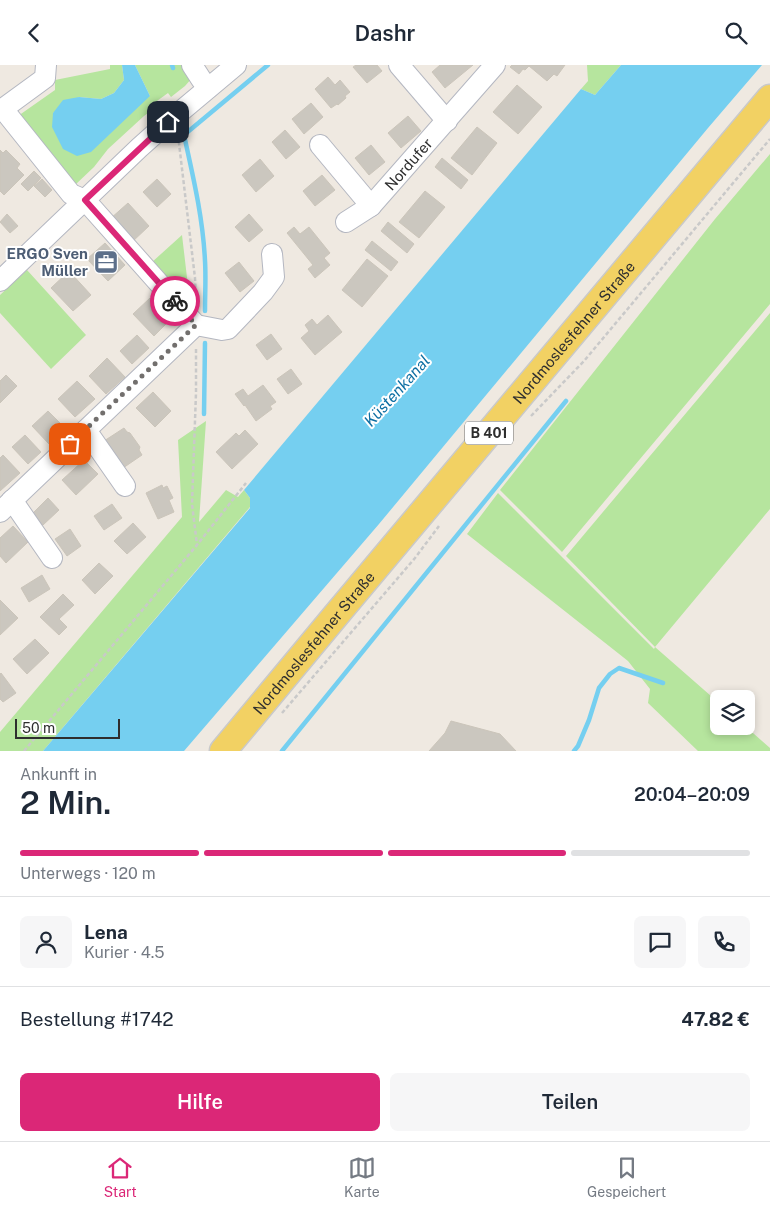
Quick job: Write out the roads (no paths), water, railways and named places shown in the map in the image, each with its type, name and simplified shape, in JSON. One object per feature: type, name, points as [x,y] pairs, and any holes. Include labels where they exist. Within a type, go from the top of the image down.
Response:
[{"type":"main road","name":"Nordmoslesfehner Straße","points":[[224,751],[336,614],[770,98]]},
{"type":"street","points":[[46,65],[44,78],[1,110],[71,195],[85,200],[196,325],[228,329],[263,292],[274,277],[272,254]]},
{"type":"street","points":[[192,65],[208,88]]},
{"type":"street","points":[[0,281],[168,122],[236,65]]},
{"type":"street","points":[[399,65],[447,121]]},
{"type":"street","name":"Nordufer","points":[[346,222],[371,206],[495,65]]},
{"type":"street","points":[[320,145],[371,206]]},
{"type":"street","points":[[52,558],[6,506],[196,325]]},
{"type":"street","points":[[86,430],[125,486]]},
{"type":"water","points":[[122,65],[135,65],[150,96],[91,152],[77,156],[63,149],[52,127],[53,113],[63,100],[79,97],[101,99],[114,93],[124,80]]},
{"type":"water","name":"Küstenkanal","points":[[621,65],[762,65],[379,524],[184,751],[43,751],[250,508],[250,498],[244,490],[581,89],[595,95]]},
{"type":"waterway","points":[[205,311],[204,245],[197,197],[184,135],[268,65]]},
{"type":"waterway","points":[[204,414],[205,343]]},
{"type":"waterway","points":[[282,751],[566,401]]},
{"type":"waterway","points":[[574,751],[589,720],[599,688],[610,674],[619,668],[663,683]]},
{"type":"place","name":"ERGO Sven Müller","points":[[106,262]]}]
